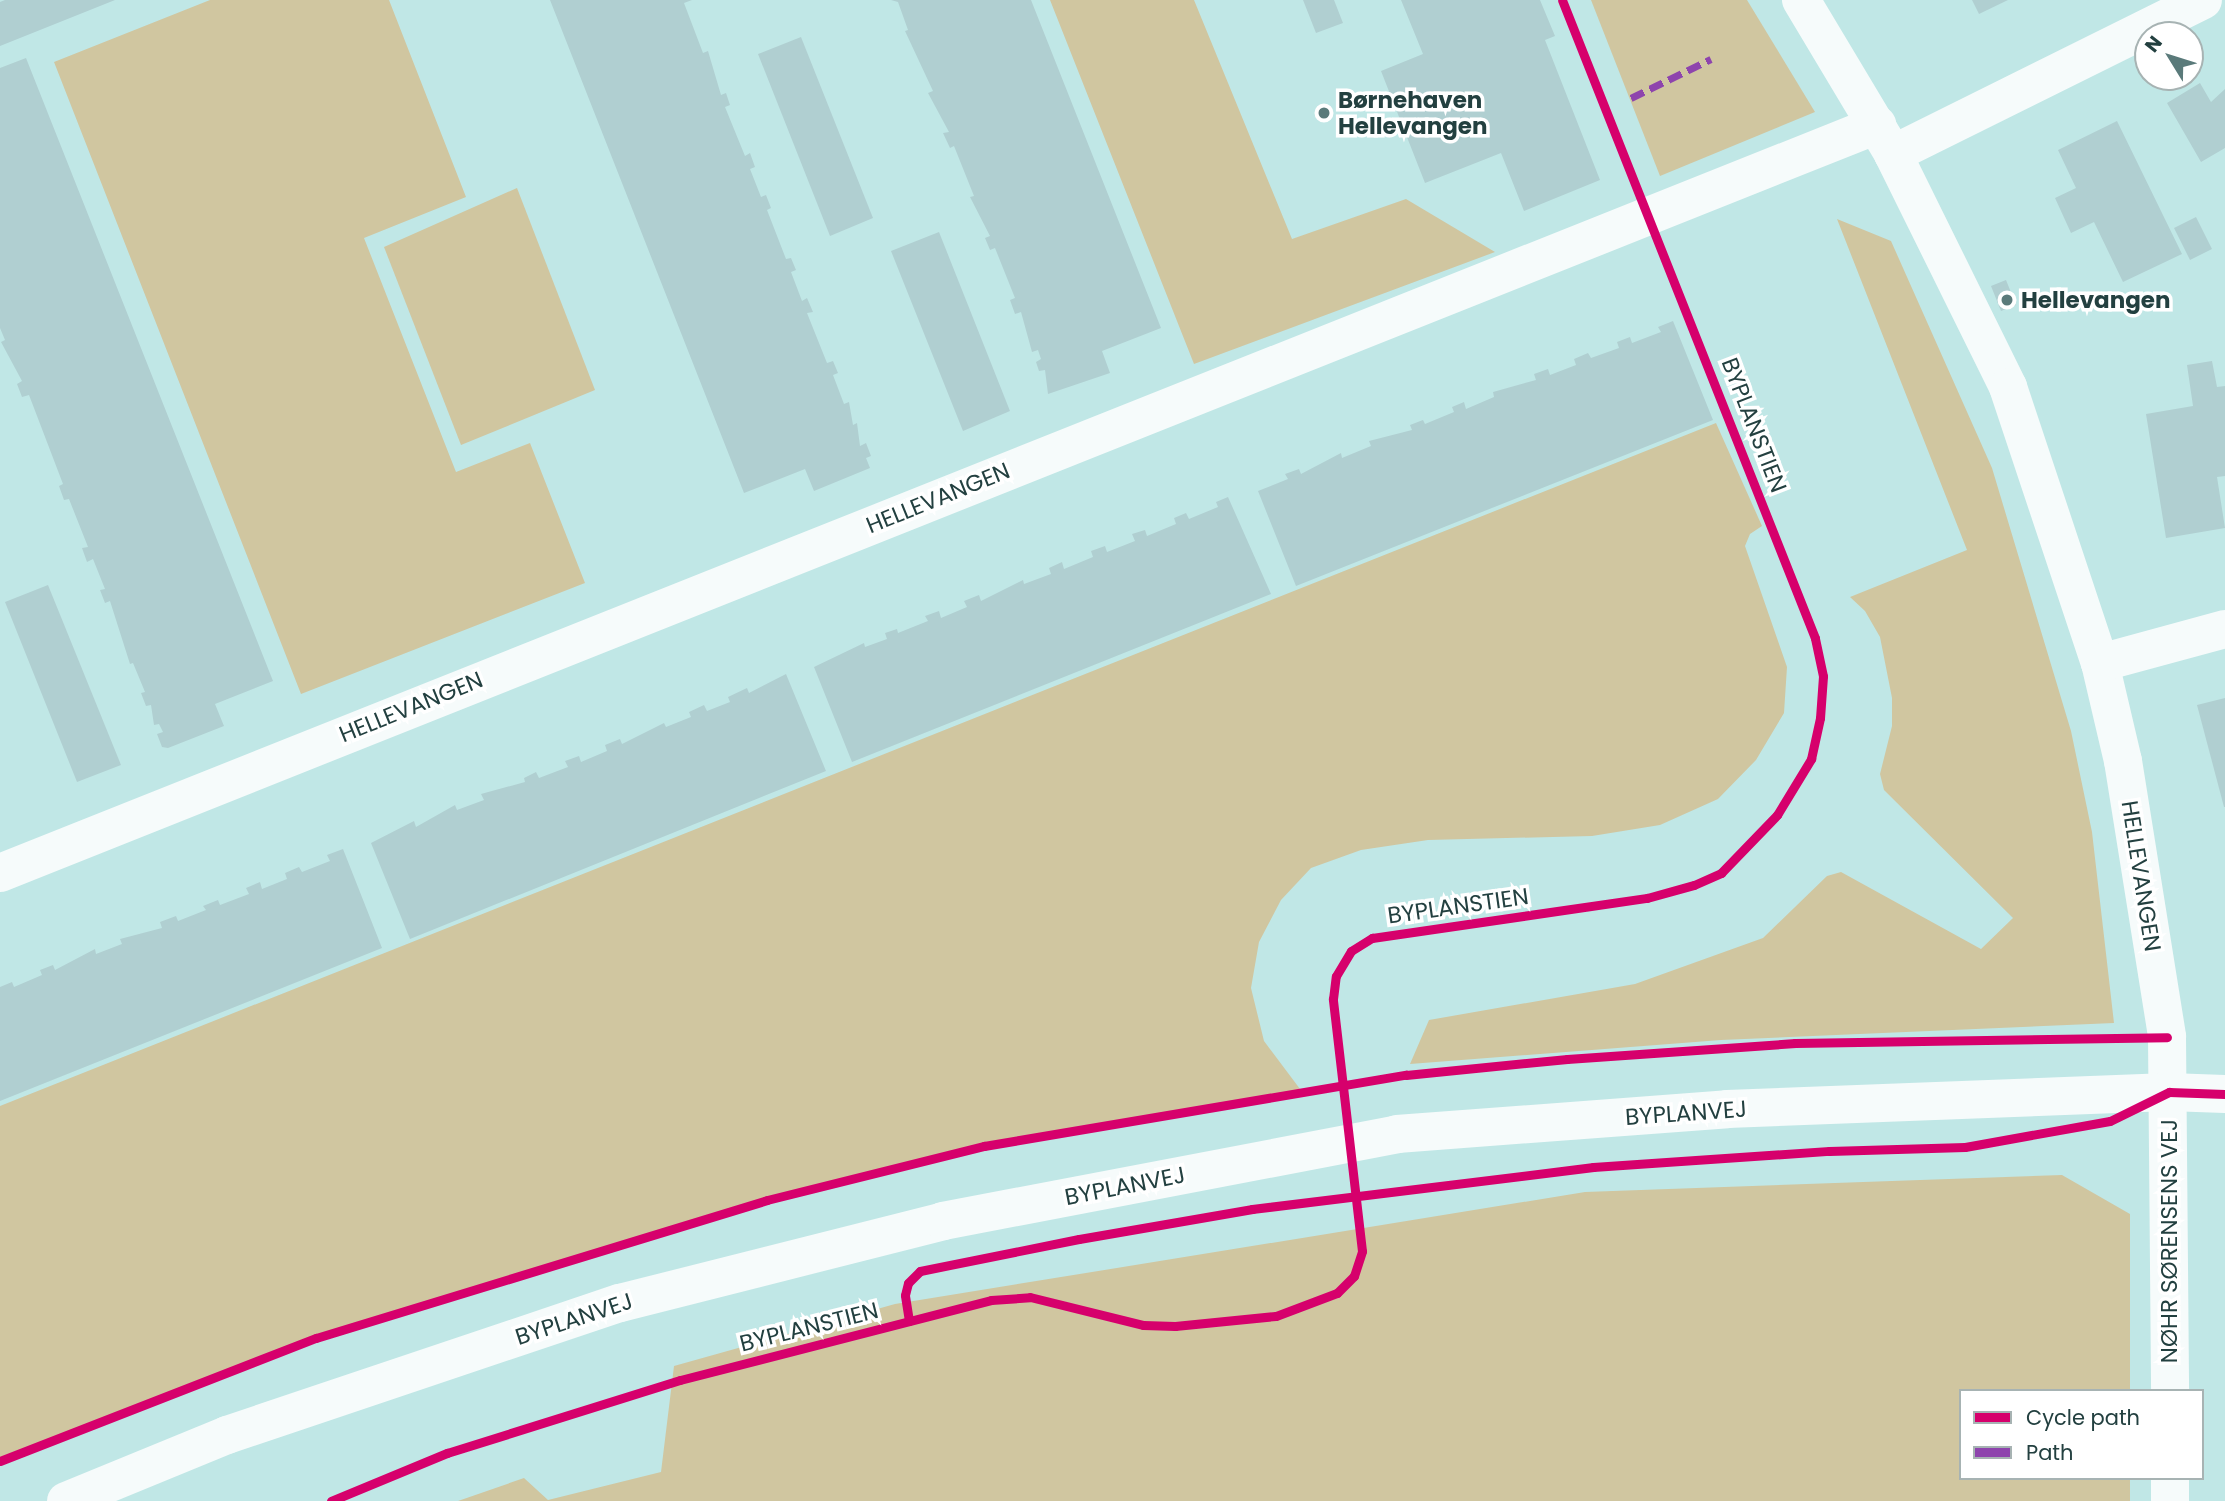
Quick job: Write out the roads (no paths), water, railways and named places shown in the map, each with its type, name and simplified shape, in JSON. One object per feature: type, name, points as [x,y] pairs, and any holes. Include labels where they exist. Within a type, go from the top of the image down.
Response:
[{"type":"street","name":"HELLEVANGEN","points":[[1801,0],[1885,139],[2008,387],[2100,663],[2139,860],[2167,1037],[2169,1092]]},
{"type":"street","name":"HELLEVANGEN","points":[[0,873],[1885,139],[2203,0]]},
{"type":"street","points":[[2100,663],[2225,629]]},
{"type":"street","name":"BYPLANVEJ","points":[[66,1501],[227,1435],[620,1303],[943,1221],[1397,1134],[1727,1110],[2169,1092],[2225,1094]]},
{"type":"street","name":"NØHR SØRENSENS VEJ","points":[[2169,1092],[2170,1389]]},
{"type":"street","points":[[2170,1480],[2170,1501]]},
{"type":"place","name":"Børnehaven Hellevangen","points":[[1324,113]]},
{"type":"place","name":"Hellevangen","points":[[2007,300]]}]
